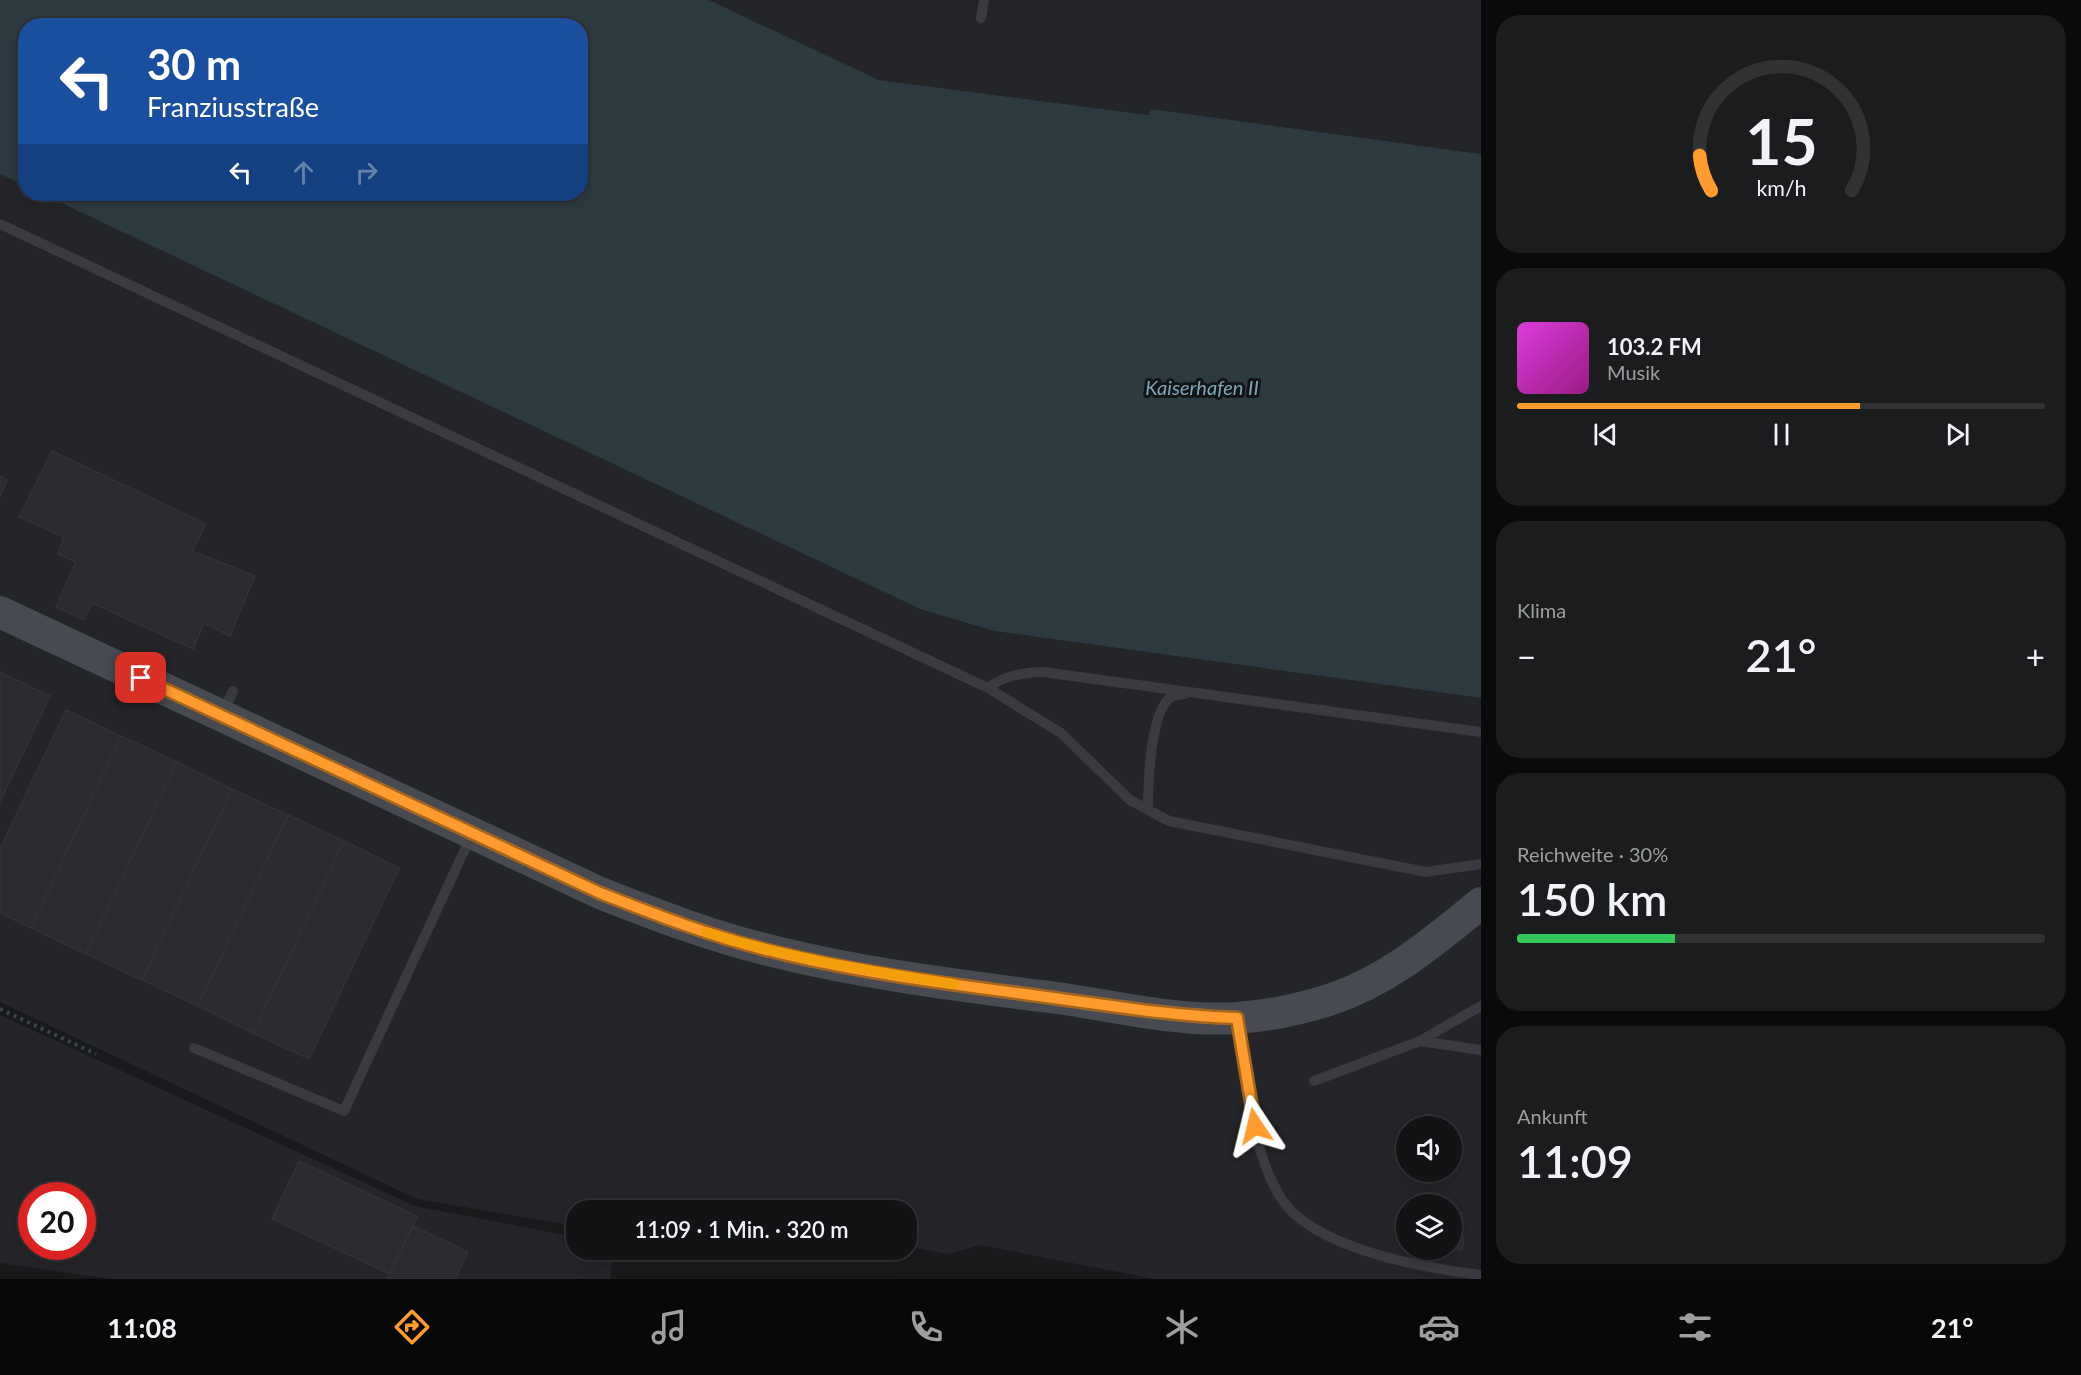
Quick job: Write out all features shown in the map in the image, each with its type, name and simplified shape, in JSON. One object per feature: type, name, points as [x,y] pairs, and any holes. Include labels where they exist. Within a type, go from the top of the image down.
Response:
[{"type":"main road","points":[[0,612],[227,704],[472,833],[600,893],[658,916],[770,951],[878,973],[1177,1016],[1237,1018],[1290,1010],[1329,1000],[1366,984],[1400,966],[1428,947],[1481,903]]},
{"type":"lane","points":[[981,18],[984,0]]},
{"type":"lane","points":[[0,224],[988,688],[1061,733],[1130,800],[1169,821],[1426,872],[1481,864]]},
{"type":"lane","points":[[988,688],[996,682],[1019,673],[1043,672],[1481,732]]},
{"type":"lane","points":[[1148,810],[1148,771],[1163,708],[1172,697],[1192,692]]},
{"type":"lane","points":[[194,1048],[344,1111],[472,833]]},
{"type":"lane","points":[[1314,1081],[1420,1041],[1481,1006]]},
{"type":"lane","points":[[1237,1018],[1260,1149],[1271,1180],[1282,1200],[1299,1217],[1317,1230],[1345,1243],[1411,1263],[1481,1275]]},
{"type":"lane","points":[[1420,1041],[1481,1050]]},
{"type":"path","points":[[0,1009],[96,1054]]},
{"type":"shaded area","points":[[709,0],[1481,0],[1481,154],[1151,109],[1150,115],[879,80]]},
{"type":"shaded area","points":[[0,174],[18,183],[18,201],[57,201],[920,609],[994,631],[1481,698],[1481,1279],[1154,1279],[981,1245],[947,1254],[917,1248],[917,1200],[566,1200],[566,1224],[417,1199],[0,1002]]},
{"type":"shaded area","points":[[0,1015],[415,1206],[566,1235],[566,1260],[612,1260],[610,1279],[112,1279],[0,1263]]},
{"type":"water","name":"Kaiserhafen II","points":[[0,0],[709,0],[879,80],[1149,115],[1151,109],[1481,154],[1481,698],[994,631],[920,609],[57,201],[588,201],[588,18],[18,18],[18,183],[0,174]]},
{"type":"building","points":[[52,451],[206,524],[192,551],[255,576],[230,636],[204,623],[193,649],[92,603],[84,620],[56,607],[76,562],[58,554],[64,537],[19,517]]},
{"type":"building","points":[[0,476],[7,480],[0,496]]},
{"type":"building","points":[[0,672],[50,696],[0,802]]},
{"type":"building","points":[[66,710],[121,736],[31,928],[0,913],[0,849]]},
{"type":"building","points":[[121,736],[177,762],[86,954],[31,928]]},
{"type":"building","points":[[177,762],[232,789],[142,980],[86,954]]},
{"type":"building","points":[[232,789],[288,815],[198,1006],[142,980]]},
{"type":"building","points":[[288,815],[344,841],[253,1033],[198,1006]]},
{"type":"building","points":[[344,841],[399,868],[309,1059],[253,1033]]},
{"type":"building","points":[[299,1161],[417,1216],[390,1274],[272,1219]]},
{"type":"building","points":[[413,1226],[468,1252],[455,1279],[387,1279]]},
{"type":"slow traffic","points":[[706,932],[770,951],[815,961],[954,984]]},
{"type":"route","points":[[141,678],[600,893],[658,916],[711,933],[770,951],[878,973],[1177,1016],[1237,1018],[1255,1126]]}]
